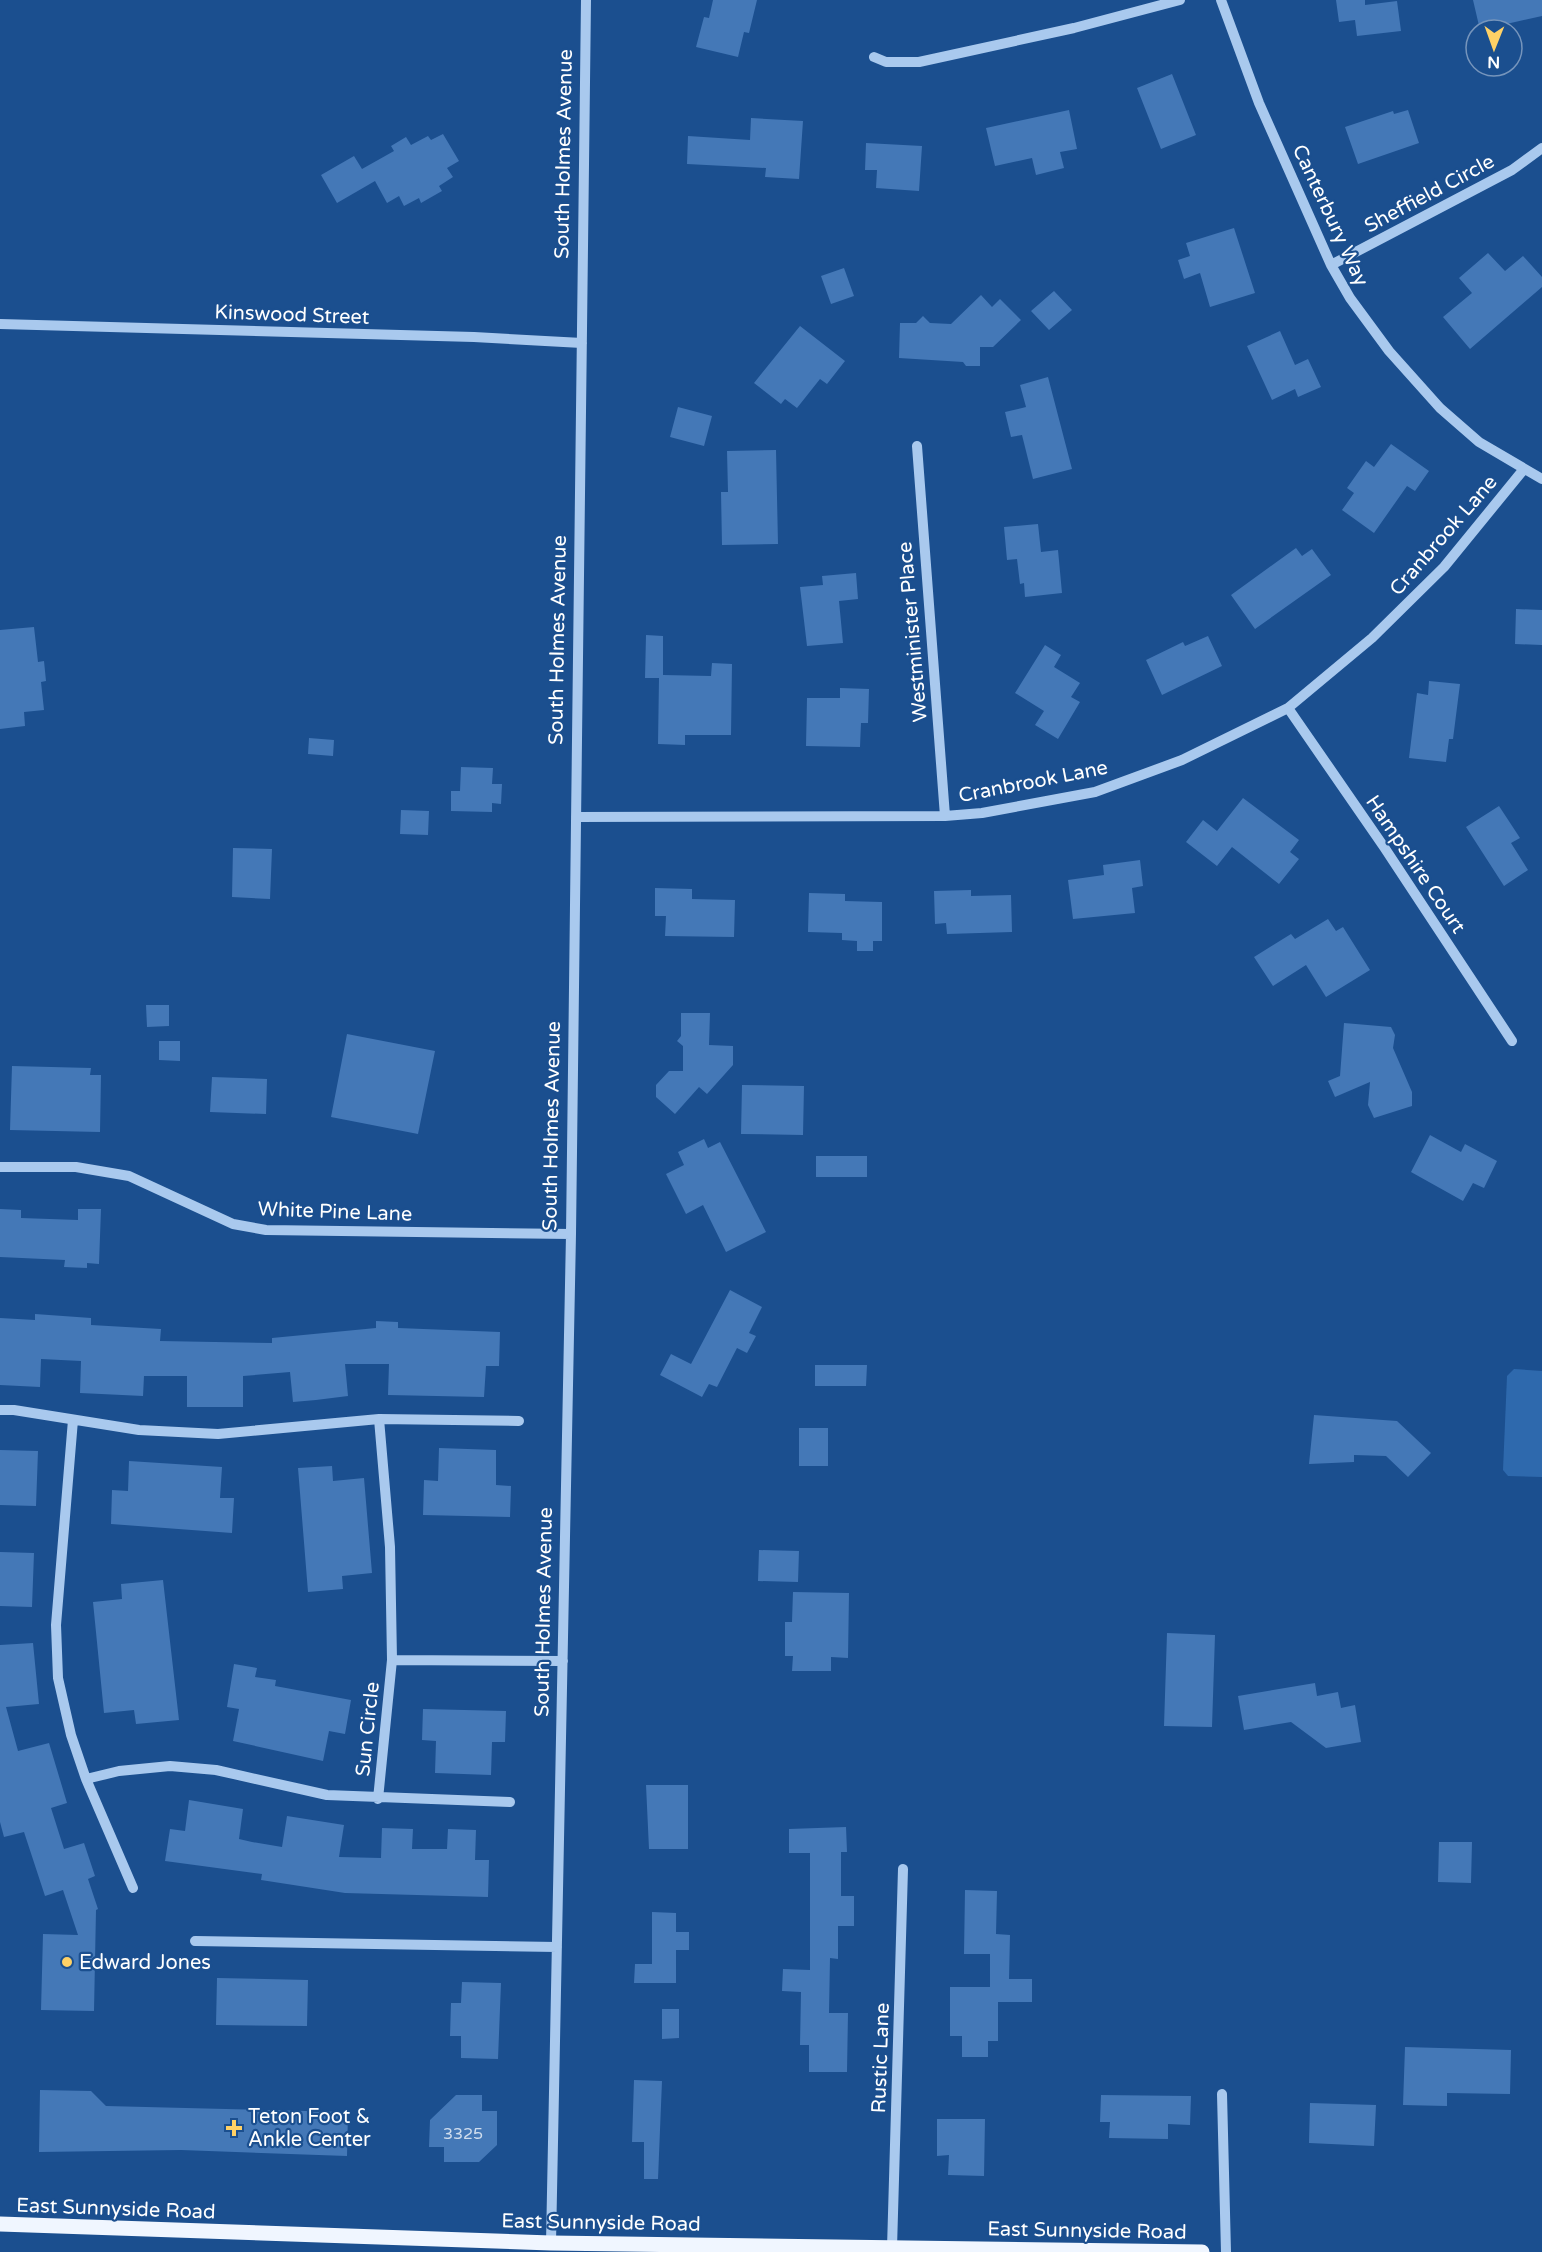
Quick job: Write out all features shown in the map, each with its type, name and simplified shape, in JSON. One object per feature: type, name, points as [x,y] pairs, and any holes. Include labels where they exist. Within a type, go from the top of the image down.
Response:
[{"type":"main road","name":"East Sunnyside Road","points":[[0,2224],[551,2247],[1202,2252]]},
{"type":"street","name":"South Holmes Avenue","points":[[551,2247],[571,1234],[586,0]]},
{"type":"street","points":[[874,57],[886,62],[919,62],[1074,28],[1180,0]]},
{"type":"street","name":"Canterbury Way","points":[[1221,0],[1259,103],[1331,265],[1350,298],[1389,351],[1440,408],[1479,442],[1542,479]]},
{"type":"street","name":"Sheffield Circle","points":[[1331,265],[1512,170],[1542,148]]},
{"type":"street","name":"Kinswood Street","points":[[0,324],[474,337],[582,343]]},
{"type":"street","name":"Westminister Place","points":[[917,446],[945,816]]},
{"type":"street","name":"Cranbrook Lane","points":[[576,817],[945,816],[982,813],[1095,792],[1182,760],[1287,708],[1372,638],[1444,567],[1524,469]]},
{"type":"street","name":"Hampshire Court","points":[[1287,708],[1384,847],[1512,1041]]},
{"type":"street","name":"White Pine Lane","points":[[0,1167],[76,1167],[129,1176],[233,1224],[266,1230],[571,1234]]},
{"type":"street","points":[[0,1410],[139,1430],[218,1434],[379,1419],[519,1421]]},
{"type":"street","name":"Sun Circle","points":[[86,1779],[119,1771],[170,1766],[216,1770],[327,1795],[378,1799],[392,1660],[390,1547],[379,1419]]},
{"type":"street","points":[[73,1420],[56,1626],[58,1678],[71,1735],[86,1779],[132,1888]]},
{"type":"street","points":[[392,1660],[563,1661]]},
{"type":"street","points":[[378,1799],[510,1802]]},
{"type":"street","name":"Rustic Lane","points":[[892,2248],[903,1869]]},
{"type":"street","points":[[195,1941],[557,1947]]},
{"type":"street","points":[[1222,2094],[1226,2252]]},
{"type":"shaded area","points":[[1514,1369],[1542,1371],[1542,1477],[1508,1476],[1503,1470],[1507,1376]]},
{"type":"building","points":[[713,0],[757,0],[749,33],[744,32],[738,57],[696,47],[704,17],[709,18]]},
{"type":"building","points":[[1336,0],[1365,0],[1365,5],[1397,1],[1401,31],[1357,36],[1355,20],[1339,22]]},
{"type":"building","points":[[1473,0],[1542,0],[1542,16],[1524,20],[1524,18],[1477,18]]},
{"type":"building","points":[[1172,74],[1196,135],[1161,149],[1137,88]]},
{"type":"building","points":[[1069,110],[1077,149],[1060,152],[1064,168],[1036,175],[1032,158],[995,166],[986,128]]},
{"type":"building","points":[[1408,110],[1419,143],[1358,164],[1345,127],[1393,111],[1394,114]]},
{"type":"building","points":[[751,118],[803,121],[799,179],[765,177],[766,168],[687,164],[688,136],[750,140]]},
{"type":"building","points":[[443,134],[459,161],[447,168],[453,177],[439,186],[442,191],[421,203],[419,198],[404,206],[399,196],[387,203],[375,181],[337,203],[321,175],[354,156],[362,169],[394,151],[391,146],[406,137],[411,145],[428,136],[431,140]]},
{"type":"building","points":[[866,143],[922,146],[919,191],[876,188],[877,170],[865,170]]},
{"type":"building","points":[[1234,228],[1255,293],[1210,307],[1200,273],[1184,279],[1178,260],[1190,256],[1186,243]]},
{"type":"building","points":[[1488,253],[1505,271],[1523,256],[1542,277],[1542,287],[1470,349],[1443,317],[1472,293],[1459,278]]},
{"type":"building","points":[[844,268],[854,296],[831,304],[821,276]]},
{"type":"building","points":[[1054,291],[1072,310],[1049,330],[1031,311]]},
{"type":"building","points":[[981,295],[992,307],[1000,299],[1021,320],[993,347],[980,347],[980,366],[966,366],[963,362],[899,358],[900,323],[916,323],[923,316],[930,323],[951,324]]},
{"type":"building","points":[[800,326],[845,361],[827,384],[820,379],[797,408],[785,399],[781,404],[754,383]]},
{"type":"building","points":[[1280,331],[1295,365],[1308,359],[1321,387],[1298,397],[1295,389],[1272,400],[1247,346]]},
{"type":"building","points":[[1048,377],[1072,469],[1033,479],[1022,435],[1011,437],[1005,412],[1026,407],[1020,385]]},
{"type":"building","points":[[678,407],[712,416],[704,446],[670,437]]},
{"type":"building","points":[[1391,444],[1429,471],[1415,491],[1407,486],[1374,533],[1342,510],[1354,493],[1347,488],[1366,461],[1374,467]]},
{"type":"building","points":[[776,450],[778,544],[722,545],[721,492],[728,492],[727,451]]},
{"type":"building","points":[[1038,524],[1041,552],[1058,550],[1062,593],[1025,597],[1024,583],[1020,584],[1017,559],[1007,560],[1004,527]]},
{"type":"building","points":[[1296,548],[1302,556],[1312,549],[1331,575],[1255,629],[1231,595]]},
{"type":"building","points":[[856,573],[858,599],[839,601],[843,643],[807,646],[800,587],[823,585],[822,576]]},
{"type":"building","points":[[1516,609],[1542,610],[1542,645],[1515,644]]},
{"type":"building","points":[[34,627],[38,662],[44,661],[46,681],[41,682],[44,710],[24,712],[25,726],[0,729],[0,630]]},
{"type":"building","points":[[646,635],[663,636],[663,675],[711,676],[712,663],[732,664],[731,735],[685,735],[685,745],[658,744],[659,678],[645,678]]},
{"type":"building","points":[[1208,636],[1222,666],[1162,695],[1146,660],[1183,642],[1185,646]]},
{"type":"building","points":[[1045,645],[1061,655],[1054,667],[1080,683],[1071,697],[1080,702],[1058,739],[1035,725],[1044,711],[1015,693]]},
{"type":"building","points":[[1429,681],[1460,684],[1453,739],[1449,739],[1446,762],[1409,758],[1417,693],[1428,695]]},
{"type":"building","points":[[840,688],[869,689],[868,723],[861,723],[860,747],[806,746],[807,698],[840,698]]},
{"type":"building","points":[[309,738],[334,740],[333,756],[308,754]]},
{"type":"building","points":[[461,767],[493,768],[492,784],[502,784],[501,804],[492,803],[492,812],[451,811],[451,791],[460,791]]},
{"type":"building","points":[[1243,798],[1299,840],[1290,852],[1299,859],[1279,884],[1232,847],[1217,866],[1186,842],[1203,820],[1217,831]]},
{"type":"building","points":[[1499,806],[1520,838],[1511,843],[1528,870],[1504,886],[1466,827]]},
{"type":"building","points":[[401,810],[429,811],[428,835],[400,834]]},
{"type":"building","points":[[233,848],[272,849],[270,899],[232,897]]},
{"type":"building","points":[[1140,860],[1143,886],[1132,888],[1135,913],[1073,919],[1068,880],[1104,875],[1103,865]]},
{"type":"building","points":[[655,888],[692,889],[692,899],[735,900],[734,937],[665,936],[666,916],[655,916]]},
{"type":"building","points":[[971,890],[971,896],[1011,895],[1012,932],[947,934],[946,923],[935,924],[934,891]]},
{"type":"building","points":[[809,893],[845,894],[845,901],[882,902],[882,941],[873,941],[873,951],[857,951],[857,941],[842,940],[842,933],[808,932]]},
{"type":"building","points":[[1328,919],[1336,931],[1343,927],[1370,970],[1326,997],[1306,965],[1273,986],[1254,957],[1291,934],[1295,939]]},
{"type":"building","points":[[146,1005],[169,1005],[169,1026],[147,1027]]},
{"type":"building","points":[[681,1013],[710,1013],[709,1045],[733,1046],[733,1065],[707,1094],[699,1087],[675,1114],[656,1097],[656,1085],[669,1071],[683,1071],[683,1046],[677,1041],[681,1036]]},
{"type":"building","points":[[1344,1023],[1391,1027],[1395,1035],[1393,1048],[1412,1092],[1412,1106],[1374,1118],[1368,1105],[1370,1082],[1335,1097],[1328,1081],[1340,1076]]},
{"type":"building","points":[[347,1034],[435,1051],[418,1134],[331,1117]]},
{"type":"building","points":[[159,1041],[180,1041],[180,1061],[159,1060]]},
{"type":"building","points":[[12,1066],[91,1068],[90,1075],[101,1075],[100,1132],[10,1130]]},
{"type":"building","points":[[212,1077],[267,1079],[266,1114],[210,1112]]},
{"type":"building","points":[[742,1085],[804,1086],[803,1135],[741,1134]]},
{"type":"building","points":[[1430,1135],[1461,1152],[1465,1144],[1497,1161],[1484,1188],[1473,1183],[1463,1201],[1411,1172]]},
{"type":"building","points":[[704,1139],[708,1148],[720,1142],[766,1232],[726,1252],[703,1205],[686,1214],[666,1174],[684,1165],[678,1152]]},
{"type":"building","points":[[816,1156],[867,1156],[867,1177],[816,1177]]},
{"type":"building","points":[[0,1209],[21,1210],[21,1218],[78,1220],[78,1209],[101,1209],[99,1264],[87,1263],[87,1268],[64,1267],[65,1260],[0,1257]]},
{"type":"building","points":[[730,1290],[762,1307],[749,1333],[756,1336],[747,1353],[737,1348],[717,1387],[709,1384],[702,1397],[660,1375],[671,1354],[691,1364]]},
{"type":"building","points":[[35,1314],[91,1318],[91,1325],[161,1329],[160,1341],[272,1343],[272,1338],[376,1328],[376,1321],[398,1322],[398,1328],[500,1332],[499,1366],[486,1366],[484,1397],[388,1395],[389,1364],[345,1364],[348,1396],[293,1402],[290,1372],[243,1376],[243,1407],[187,1407],[187,1376],[144,1376],[143,1396],[80,1393],[81,1361],[41,1359],[40,1387],[0,1385],[0,1318],[35,1320]]},
{"type":"building","points":[[815,1365],[867,1365],[866,1386],[815,1386]]},
{"type":"building","points":[[1314,1415],[1397,1421],[1431,1453],[1408,1477],[1386,1456],[1354,1455],[1354,1462],[1309,1464]]},
{"type":"building","points":[[799,1428],[828,1428],[828,1466],[799,1466]]},
{"type":"building","points":[[439,1448],[496,1450],[496,1485],[511,1486],[510,1517],[423,1515],[424,1480],[438,1481]]},
{"type":"building","points":[[0,1450],[38,1451],[36,1506],[0,1505]]},
{"type":"building","points":[[129,1461],[222,1467],[220,1498],[234,1498],[232,1533],[111,1524],[112,1490],[128,1491]]},
{"type":"building","points":[[332,1466],[333,1481],[364,1478],[372,1573],[342,1576],[343,1589],[308,1592],[298,1468]]},
{"type":"building","points":[[759,1550],[799,1551],[798,1582],[758,1581]]},
{"type":"building","points":[[0,1552],[34,1553],[32,1607],[0,1606]]},
{"type":"building","points":[[163,1580],[179,1720],[136,1724],[134,1710],[104,1713],[93,1602],[122,1599],[121,1584]]},
{"type":"building","points":[[793,1592],[849,1593],[848,1658],[831,1657],[831,1671],[792,1671],[793,1656],[785,1656],[785,1622],[792,1622]]},
{"type":"building","points":[[1167,1633],[1215,1635],[1212,1727],[1164,1726]]},
{"type":"building","points":[[33,1643],[39,1704],[6,1707],[18,1751],[49,1743],[67,1803],[51,1808],[64,1849],[84,1843],[95,1876],[88,1879],[98,1909],[96,1910],[94,2011],[41,2010],[43,1934],[78,1935],[63,1890],[45,1896],[24,1832],[4,1837],[0,1822],[0,1645]]},
{"type":"building","points":[[234,1664],[257,1668],[255,1677],[276,1680],[275,1686],[351,1700],[345,1734],[329,1731],[323,1761],[233,1741],[239,1709],[227,1707]]},
{"type":"building","points":[[1315,1683],[1317,1696],[1338,1692],[1341,1708],[1355,1705],[1361,1742],[1326,1748],[1291,1722],[1244,1730],[1238,1696]]},
{"type":"building","points":[[423,1709],[506,1711],[505,1742],[492,1742],[491,1775],[435,1773],[436,1741],[422,1740]]},
{"type":"building","points":[[646,1785],[688,1785],[688,1849],[649,1849]]},
{"type":"building","points":[[189,1800],[243,1809],[239,1839],[282,1847],[287,1816],[344,1825],[339,1857],[381,1858],[382,1828],[413,1829],[412,1849],[447,1849],[448,1829],[476,1830],[475,1860],[489,1860],[488,1897],[345,1893],[261,1880],[262,1874],[165,1861],[170,1829],[185,1831]]},
{"type":"building","points":[[846,1827],[847,1852],[841,1852],[841,1896],[854,1896],[854,1926],[838,1926],[838,1959],[830,1958],[829,2013],[848,2013],[847,2072],[809,2072],[809,2045],[800,2045],[801,1992],[782,1991],[783,1969],[810,1970],[810,1853],[789,1853],[789,1829]]},
{"type":"building","points":[[1439,1842],[1472,1842],[1471,1883],[1438,1882]]},
{"type":"building","points":[[965,1890],[997,1891],[996,1934],[1010,1935],[1009,1979],[1032,1979],[1032,2002],[998,2002],[998,2041],[988,2041],[988,2057],[962,2057],[962,2036],[950,2036],[950,1987],[990,1987],[990,1954],[964,1954]]},
{"type":"building","points":[[652,1912],[676,1913],[676,1932],[689,1932],[689,1950],[676,1950],[676,1983],[634,1983],[635,1964],[652,1964]]},
{"type":"building","points":[[217,1978],[308,1980],[307,2026],[216,2025]]},
{"type":"building","points":[[462,1982],[501,1983],[498,2059],[461,2058],[461,2036],[450,2036],[451,2003],[461,2003]]},
{"type":"building","points":[[662,2009],[679,2009],[679,2038],[662,2039]]},
{"type":"building","points":[[1405,2047],[1511,2050],[1510,2094],[1447,2093],[1447,2106],[1403,2105]]},
{"type":"building","points":[[634,2080],[662,2081],[658,2179],[644,2179],[644,2142],[632,2142]]},
{"type":"building","points":[[40,2090],[91,2091],[106,2106],[348,2112],[347,2156],[181,2150],[39,2152]]},
{"type":"building","points":[[456,2095],[482,2095],[482,2111],[497,2111],[497,2145],[479,2162],[444,2162],[444,2147],[429,2147],[430,2120]]},
{"type":"building","points":[[1101,2095],[1191,2096],[1190,2125],[1168,2124],[1168,2139],[1109,2138],[1110,2122],[1100,2122]]},
{"type":"building","points":[[1310,2103],[1376,2105],[1374,2146],[1309,2143]]},
{"type":"building","points":[[937,2119],[985,2119],[984,2176],[948,2175],[949,2155],[937,2156]]},
{"type":"place","name":"Edward Jones","points":[[67,1962]]},
{"type":"place","name":"Teton Foot & Ankle Center","points":[[234,2128]]}]
